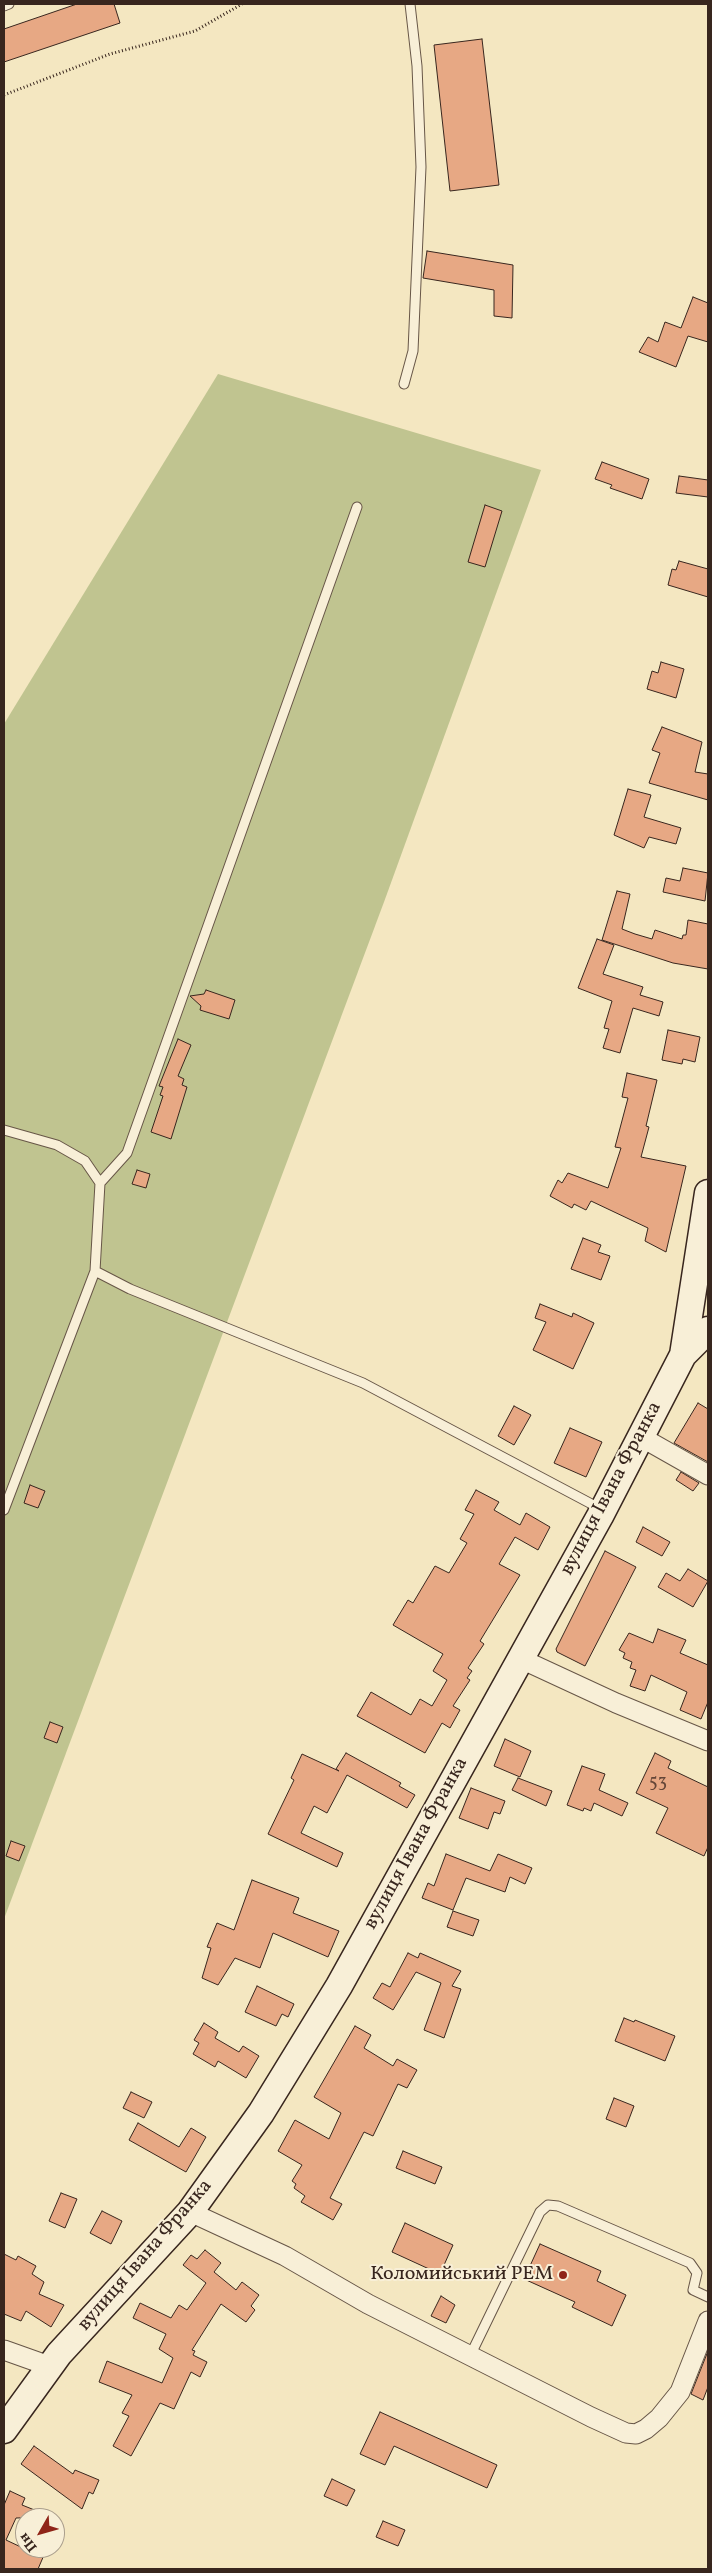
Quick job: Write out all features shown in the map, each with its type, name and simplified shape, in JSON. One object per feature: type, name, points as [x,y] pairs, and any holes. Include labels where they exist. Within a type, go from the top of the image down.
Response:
[{"type":"street","name":"вулиця Івана Франка","points":[[4,2430],[49,2366],[190,2212],[261,2112],[311,2033],[521,1660],[603,1510],[683,1355],[708,1193]]},
{"type":"street","points":[[683,1355],[708,1330]]},
{"type":"street","points":[[641,1437],[708,1474]]},
{"type":"street","points":[[521,1660],[616,1703],[708,1741]]},
{"type":"street","points":[[190,2212],[292,2260],[368,2304],[626,2433],[636,2434],[646,2429],[659,2418],[680,2392],[708,2321]]},
{"type":"street","points":[[4,2350],[49,2366]]},
{"type":"lane","points":[[4,6],[9,4]]},
{"type":"lane","points":[[404,384],[413,351],[421,168],[417,66],[410,4]]},
{"type":"lane","points":[[100,1183],[127,1153],[357,507]]},
{"type":"lane","points":[[4,1130],[57,1145],[86,1162],[100,1183],[95,1271],[4,1510]]},
{"type":"lane","points":[[95,1271],[130,1289],[363,1383],[603,1510]]},
{"type":"lane","points":[[470,2356],[540,2212],[548,2205],[558,2206],[692,2265],[697,2274],[693,2290],[708,2297]]},
{"type":"path","points":[[4,95],[110,54],[195,31],[242,4]]},
{"type":"green space","points":[[218,374],[541,470],[384,902],[4,1919],[4,724]]},
{"type":"building","points":[[77,4],[114,4],[120,23],[4,62],[4,29]]},
{"type":"building","points":[[482,39],[499,185],[450,191],[434,45]]},
{"type":"building","points":[[427,251],[513,265],[512,318],[494,316],[494,290],[423,278]]},
{"type":"building","points":[[693,297],[708,303],[708,342],[688,336],[676,367],[639,352],[648,337],[658,342],[665,322],[681,328]]},
{"type":"building","points":[[602,462],[649,479],[642,499],[610,488],[612,485],[595,479]]},
{"type":"building","points":[[679,476],[708,480],[708,497],[676,493]]},
{"type":"building","points":[[485,505],[502,511],[485,567],[468,562]]},
{"type":"building","points":[[679,561],[708,569],[708,597],[668,585],[672,569],[676,570]]},
{"type":"building","points":[[661,662],[684,669],[676,698],[647,689],[652,671],[658,673]]},
{"type":"building","points":[[662,727],[702,742],[695,772],[708,774],[708,800],[649,783],[660,753],[652,750]]},
{"type":"building","points":[[628,789],[651,795],[644,817],[681,828],[676,844],[649,837],[644,848],[614,835]]},
{"type":"building","points":[[683,868],[708,873],[705,901],[663,892],[666,878],[680,881]]},
{"type":"building","points":[[617,891],[630,894],[622,929],[635,934],[652,939],[655,930],[682,939],[683,935],[686,935],[688,920],[708,924],[708,969],[673,963],[602,940]]},
{"type":"building","points":[[597,939],[614,945],[603,974],[643,987],[640,995],[663,1002],[659,1016],[633,1008],[620,1053],[603,1048],[609,1029],[604,1028],[612,1001],[578,988]]},
{"type":"building","points":[[206,990],[235,1000],[229,1019],[200,1010],[201,1006],[190,996],[204,994]]},
{"type":"building","points":[[668,1030],[700,1037],[695,1062],[683,1059],[682,1064],[662,1060]]},
{"type":"building","points":[[178,1039],[191,1045],[178,1076],[184,1079],[182,1085],[187,1087],[171,1139],[151,1132],[163,1096],[160,1095],[163,1087],[159,1086]]},
{"type":"building","points":[[627,1073],[657,1080],[646,1126],[649,1127],[641,1157],[686,1166],[666,1252],[645,1241],[648,1228],[591,1201],[586,1210],[574,1204],[572,1208],[550,1196],[558,1180],[562,1183],[568,1173],[608,1188],[621,1148],[615,1147],[628,1098],[622,1097]]},
{"type":"building","points":[[137,1170],[150,1174],[146,1188],[132,1184]]},
{"type":"building","points":[[583,1238],[601,1245],[598,1252],[610,1256],[601,1280],[571,1269]]},
{"type":"building","points":[[540,1304],[572,1317],[573,1313],[594,1323],[573,1369],[533,1350],[546,1322],[535,1318]]},
{"type":"building","points":[[698,1403],[708,1409],[708,1462],[674,1443]]},
{"type":"building","points":[[514,1406],[531,1415],[514,1445],[498,1436]]},
{"type":"building","points":[[570,1428],[602,1442],[586,1477],[554,1463]]},
{"type":"building","points":[[681,1472],[699,1483],[693,1491],[676,1480]]},
{"type":"building","points":[[30,1485],[45,1491],[38,1508],[24,1503]]},
{"type":"building","points":[[476,1490],[499,1502],[494,1510],[520,1525],[526,1513],[550,1527],[538,1550],[515,1537],[499,1564],[520,1575],[480,1641],[484,1644],[468,1668],[472,1671],[467,1678],[470,1680],[453,1706],[460,1710],[450,1728],[442,1723],[425,1753],[357,1716],[371,1692],[411,1715],[420,1699],[432,1706],[447,1680],[433,1671],[443,1654],[393,1625],[408,1600],[413,1603],[435,1566],[449,1573],[467,1543],[460,1539],[474,1514],[465,1510]]},
{"type":"building","points":[[643,1527],[670,1542],[662,1556],[636,1542]]},
{"type":"building","points":[[605,1551],[636,1567],[585,1666],[557,1652],[556,1649]]},
{"type":"building","points":[[688,1569],[708,1581],[693,1607],[658,1587],[666,1573],[680,1581]]},
{"type":"building","points":[[658,1629],[686,1640],[680,1653],[708,1665],[708,1702],[701,1719],[680,1710],[687,1692],[651,1675],[645,1691],[630,1686],[636,1670],[630,1668],[632,1662],[623,1658],[625,1653],[619,1650],[629,1633],[653,1643]]},
{"type":"building","points":[[50,1722],[63,1727],[57,1743],[44,1738]]},
{"type":"building","points":[[505,1739],[531,1751],[520,1777],[494,1766]]},
{"type":"building","points":[[346,1753],[401,1783],[399,1786],[415,1795],[407,1808],[347,1775],[327,1813],[314,1806],[301,1833],[343,1853],[337,1867],[268,1834],[294,1780],[291,1778],[302,1754],[339,1771],[336,1769]]},
{"type":"building","points":[[655,1753],[671,1761],[668,1768],[708,1787],[708,1847],[704,1856],[656,1833],[668,1808],[636,1793]]},
{"type":"building","points":[[582,1766],[605,1774],[599,1790],[628,1803],[622,1816],[594,1803],[591,1811],[584,1808],[583,1811],[567,1805]]},
{"type":"building","points":[[518,1778],[552,1791],[546,1806],[512,1790]]},
{"type":"building","points":[[471,1788],[505,1801],[500,1814],[494,1812],[488,1829],[459,1818]]},
{"type":"building","points":[[11,1841],[25,1846],[19,1861],[6,1856]]},
{"type":"building","points":[[446,1854],[490,1871],[498,1854],[532,1868],[525,1884],[510,1877],[505,1892],[466,1878],[453,1910],[422,1898],[428,1883],[434,1886]]},
{"type":"building","points":[[252,1880],[299,1898],[293,1913],[339,1931],[328,1957],[273,1933],[260,1968],[235,1958],[218,1985],[202,1978],[211,1948],[207,1947],[217,1923],[234,1930]]},
{"type":"building","points":[[453,1911],[479,1920],[473,1936],[447,1927]]},
{"type":"building","points":[[408,1953],[418,1958],[420,1953],[461,1971],[452,1986],[461,1989],[444,2038],[424,2030],[441,1983],[416,1972],[393,2010],[373,1998],[382,1983],[390,1987]]},
{"type":"building","points":[[257,1986],[294,2004],[288,2017],[282,2014],[276,2026],[245,2012]]},
{"type":"building","points":[[624,2018],[634,2022],[635,2020],[675,2036],[665,2061],[615,2041]]},
{"type":"building","points":[[204,2023],[218,2032],[215,2038],[239,2052],[243,2046],[259,2056],[246,2078],[218,2061],[215,2067],[193,2054],[199,2043],[194,2040]]},
{"type":"building","points":[[355,2026],[371,2035],[364,2048],[393,2066],[397,2059],[417,2070],[407,2088],[398,2084],[373,2136],[364,2132],[330,2198],[342,2204],[333,2220],[301,2202],[305,2196],[294,2188],[296,2184],[292,2181],[302,2165],[278,2151],[295,2120],[329,2139],[341,2113],[314,2097]]},
{"type":"building","points":[[131,2092],[152,2102],[144,2118],[123,2108]]},
{"type":"building","points":[[614,2098],[634,2106],[626,2127],[606,2119]]},
{"type":"building","points":[[138,2123],[179,2147],[191,2128],[206,2137],[186,2172],[129,2140]]},
{"type":"building","points":[[403,2151],[442,2167],[435,2184],[396,2168]]},
{"type":"building","points":[[61,2193],[77,2199],[65,2228],[49,2221]]},
{"type":"building","points":[[102,2211],[122,2221],[111,2244],[90,2233]]},
{"type":"building","points":[[405,2223],[453,2245],[440,2274],[392,2252]]},
{"type":"building","name":"Коломийський РЕМ","points":[[540,2244],[601,2271],[597,2281],[626,2295],[612,2326],[572,2307],[575,2302],[524,2279]]},
{"type":"building","points":[[205,2250],[221,2263],[214,2272],[236,2290],[242,2282],[259,2295],[251,2306],[255,2310],[246,2322],[221,2304],[192,2350],[195,2351],[193,2355],[207,2362],[200,2377],[191,2372],[174,2409],[160,2403],[131,2456],[113,2446],[129,2416],[122,2413],[132,2395],[99,2382],[107,2361],[162,2383],[173,2358],[159,2349],[166,2334],[133,2318],[140,2303],[171,2318],[179,2305],[187,2310],[206,2283],[183,2265],[191,2255],[197,2259]]},
{"type":"building","points":[[4,2254],[16,2260],[18,2256],[36,2266],[32,2274],[44,2282],[39,2294],[64,2305],[51,2327],[26,2311],[21,2321],[4,2314]]},
{"type":"building","points":[[441,2296],[455,2305],[446,2323],[431,2316]]},
{"type":"building","points":[[708,2351],[708,2387],[703,2400],[691,2394]]},
{"type":"building","points":[[380,2412],[497,2465],[487,2488],[394,2446],[385,2465],[360,2454]]},
{"type":"building","points":[[34,2446],[73,2474],[75,2470],[99,2480],[93,2494],[89,2492],[82,2509],[21,2464]]},
{"type":"building","points":[[332,2479],[355,2490],[347,2506],[324,2496]]},
{"type":"building","points":[[10,2491],[25,2498],[22,2505],[30,2508],[15,2508],[15,2520],[6,2540],[15,2544],[15,2558],[43,2558],[38,2569],[4,2569],[4,2505]]},
{"type":"building","points":[[383,2521],[405,2530],[398,2546],[376,2537]]},
{"type":"place","name":"Коломийський РЕМ","points":[[563,2275]]}]
